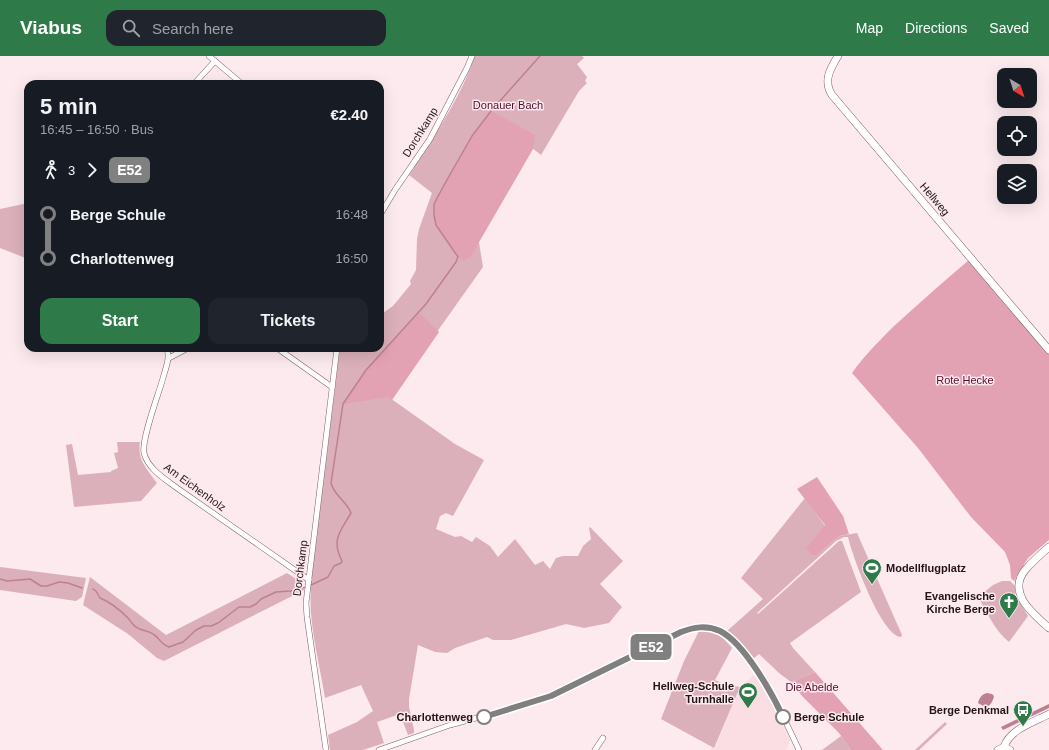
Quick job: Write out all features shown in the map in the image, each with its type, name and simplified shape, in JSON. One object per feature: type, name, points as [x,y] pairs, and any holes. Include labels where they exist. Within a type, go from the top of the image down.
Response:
[{"type":"street","points":[[209,56],[237,80]]},
{"type":"street","name":"Dorchkamp","points":[[384,204],[430,139],[472,56]]},
{"type":"street","name":"Hellweg","points":[[838,56],[832,66],[827,80],[827,85],[832,96],[1049,350]]},
{"type":"street","points":[[198,80],[215,61]]},
{"type":"street","points":[[167,352],[169,358],[180,352]]},
{"type":"street","points":[[283,352],[332,387]]},
{"type":"street","name":"Dorchkamp","points":[[326,750],[306,603],[336,352]]},
{"type":"street","name":"Am Eichenholz","points":[[169,358],[144,442],[144,451],[150,465],[177,488],[309,584]]},
{"type":"street","points":[[1049,547],[1025,570],[1020,580],[1019,589],[1020,594],[1026,604],[1049,628]]},
{"type":"street","points":[[379,750],[443,727],[525,705],[551,696],[681,632],[691,628],[700,627],[712,628],[726,635],[751,663],[773,696],[799,750]]},
{"type":"street","points":[[1004,749],[1010,737],[1018,730],[1049,714]]},
{"type":"street","points":[[595,750],[603,738]]},
{"type":"shaded area","points":[[754,675],[767,695],[790,740],[786,750],[711,750],[712,747],[715,748],[740,687]]},
{"type":"shaded area","points":[[987,693],[994,696],[991,703],[985,707],[978,703],[981,696]]},
{"type":"shaded area","points":[[1049,704],[1049,708],[1003,730],[1001,727]]},
{"type":"green space","points":[[475,56],[582,56],[584,58],[577,64],[587,77],[585,81],[587,83],[579,91],[541,155],[532,148],[476,224],[483,267],[390,398],[455,444],[484,460],[453,516],[446,513],[440,516],[436,529],[455,537],[461,536],[472,542],[476,537],[490,546],[498,557],[515,539],[535,565],[543,561],[550,569],[556,558],[563,556],[578,556],[583,546],[591,539],[590,527],[623,561],[600,584],[622,607],[609,623],[584,628],[566,624],[511,640],[493,640],[487,637],[455,648],[447,653],[435,652],[418,645],[409,699],[414,733],[408,735],[400,714],[377,722],[384,743],[363,750],[330,750],[328,735],[357,722],[373,711],[361,685],[325,698],[311,616],[310,590],[340,352],[384,352],[384,312],[393,306],[411,284],[410,281],[416,270],[417,239],[419,229],[432,193],[409,175],[456,100]]},
{"type":"green space","points":[[491,111],[535,135],[533,149],[471,256],[464,261],[458,257],[436,225],[434,204],[472,136]]},
{"type":"green space","points":[[24,204],[24,257],[0,248],[0,209]]},
{"type":"green space","name":"Rote Hecke","points":[[969,260],[1049,354],[1049,540],[1028,558],[1014,581],[1011,578],[1010,565],[1005,552],[971,517],[918,448],[852,373],[866,355],[893,327]]},
{"type":"green space","points":[[418,312],[439,332],[392,400],[388,397],[343,404],[366,370],[382,352],[384,352],[384,350]]},
{"type":"green space","points":[[117,442],[140,442],[139,448],[141,459],[146,469],[157,483],[141,501],[74,507],[66,445],[72,444],[78,475],[111,472],[118,468],[114,453],[118,452]]},
{"type":"green space","points":[[817,477],[843,516],[849,534],[839,536],[817,555],[812,555],[806,549],[825,525],[797,489]]},
{"type":"green space","points":[[805,498],[825,526],[817,555],[839,536],[857,533],[902,635],[901,637],[893,633],[876,610],[861,576],[848,537],[844,537],[836,541],[757,613],[758,614],[839,541],[842,541],[861,592],[790,643],[815,672],[791,682],[759,654],[753,659],[731,635],[726,632],[763,599],[741,578]]},
{"type":"green space","points":[[0,567],[86,578],[82,597],[76,601],[0,590]]},
{"type":"green space","points":[[287,573],[302,583],[304,590],[164,661],[157,658],[128,634],[83,605],[90,577],[166,635]]},
{"type":"green space","points":[[1002,581],[1010,581],[1015,586],[1015,595],[1028,616],[1009,642],[995,627],[978,597],[993,585]]},
{"type":"green space","points":[[704,630],[713,632],[720,636],[732,648],[715,680],[724,684],[740,687],[714,748],[661,719],[684,661],[699,631]]},
{"type":"green space","name":"Die Abelde","points":[[815,672],[883,750],[851,750],[839,733],[803,697],[789,680],[791,682]]},
{"type":"green space","points":[[945,722],[947,724],[919,750],[915,750]]},
{"type":"green space","points":[[841,736],[851,750],[822,750]]},
{"type":"waterway","name":"Donauer Bach","points":[[384,350],[426,304],[458,257],[436,225],[434,215],[434,204],[444,185],[472,136],[491,111],[540,56]]},
{"type":"waterway","name":"Donauer Bach","points":[[309,586],[328,577],[334,566],[342,561],[337,547],[338,536],[351,513],[331,483],[343,404],[366,370],[382,352]]},
{"type":"waterway","name":"Donauer Bach","points":[[0,579],[7,581],[30,579],[41,586],[47,586],[59,582],[68,583],[82,588]]},
{"type":"waterway","name":"Donauer Bach","points":[[93,589],[100,598],[118,609],[135,626],[153,634],[169,647],[183,642],[196,630],[204,626],[211,626],[218,623],[239,607],[250,607],[261,599],[276,592],[291,591],[306,587]]},
{"type":"bus line","name":"E52","points":[[484,717],[551,696],[681,632],[691,628],[705,627],[719,631],[726,635],[734,643],[766,684],[783,717]]},
{"type":"place","name":"Modellflugplatz","points":[[872,585]]},
{"type":"place","name":"Evangelische Kirche Berge","points":[[1009,619]]},
{"type":"place","name":"Hellweg-Schule Turnhalle","points":[[748,709]]},
{"type":"place","name":"Charlottenweg","points":[[484,717]]},
{"type":"place","name":"Berge Schule","points":[[783,717]]},
{"type":"place","name":"Berge Denkmal","points":[[1023,727]]}]
